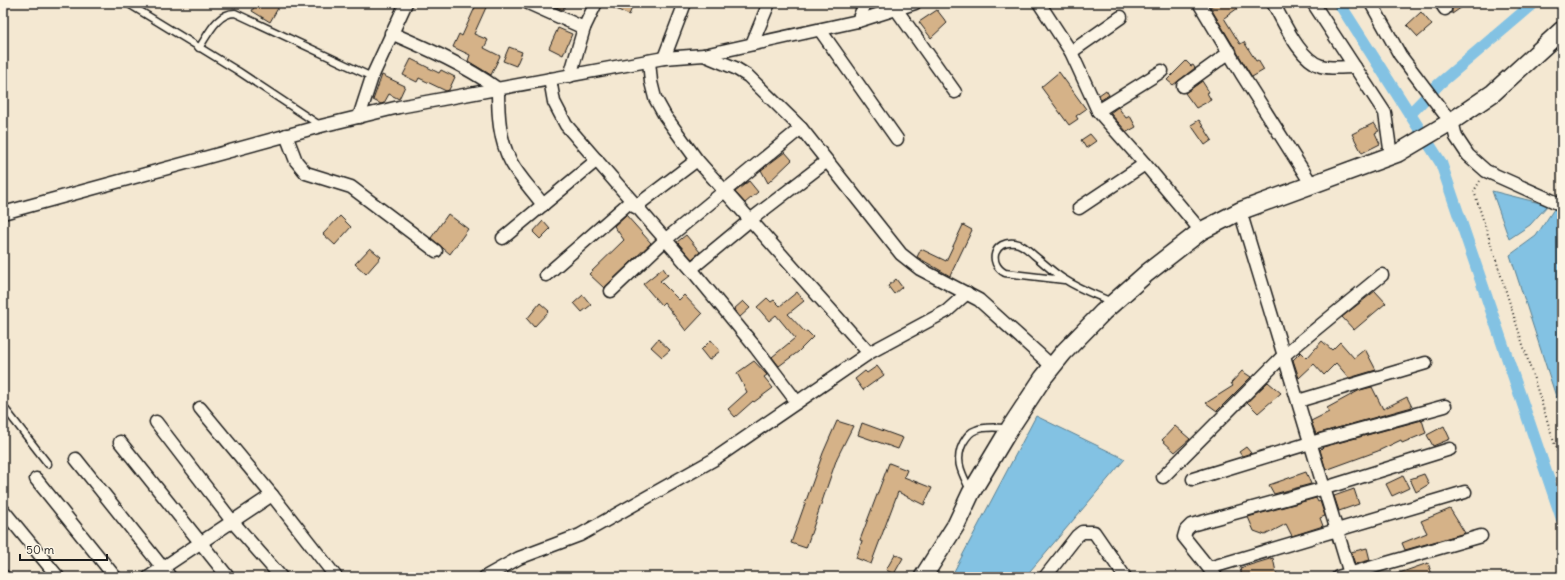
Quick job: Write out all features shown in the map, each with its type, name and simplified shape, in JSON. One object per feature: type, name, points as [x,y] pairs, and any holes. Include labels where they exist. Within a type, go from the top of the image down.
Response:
[{"type":"main road","points":[[923,577],[956,525],[972,493],[1010,428],[1052,366],[1114,302],[1147,273],[1201,231],[1240,211],[1395,154],[1447,119],[1492,93],[1562,30]]},
{"type":"street","points":[[359,117],[372,77],[406,3]]},
{"type":"street","points":[[528,3],[584,28]]},
{"type":"street","points":[[570,76],[584,28],[596,3]]},
{"type":"street","points":[[664,58],[685,3]]},
{"type":"street","points":[[752,44],[769,3]]},
{"type":"street","points":[[858,21],[864,3]]},
{"type":"street","points":[[3,213],[286,135],[399,107],[664,58],[704,55],[858,21],[915,3]]},
{"type":"street","points":[[1039,3],[1071,52],[1098,111],[1201,231]]},
{"type":"street","points":[[1200,3],[1241,73],[1312,185]]},
{"type":"street","points":[[1273,3],[1303,54],[1312,62],[1330,68],[1355,67]]},
{"type":"street","points":[[1313,3],[1385,114],[1395,154]]},
{"type":"street","points":[[1371,3],[1400,55],[1447,119],[1456,137],[1468,155],[1486,171],[1562,205]]},
{"type":"street","points":[[896,9],[956,92]]},
{"type":"street","points":[[1071,52],[1121,17]]},
{"type":"street","points":[[820,30],[897,139]]},
{"type":"street","points":[[391,33],[429,49],[466,68],[498,89]]},
{"type":"street","points":[[1184,86],[1230,52]]},
{"type":"street","points":[[704,55],[735,68],[748,76],[801,128],[901,254],[920,269],[944,283],[967,293],[993,312],[1052,366]]},
{"type":"street","points":[[649,61],[651,82],[655,98],[665,116],[697,160],[723,191],[869,353]]},
{"type":"street","points":[[1098,111],[1162,71]]},
{"type":"street","points":[[550,79],[554,102],[566,125],[691,269],[756,348],[797,402]]},
{"type":"street","points":[[498,89],[498,116],[502,141],[511,163],[543,205]]},
{"type":"street","points":[[611,290],[665,240],[801,128]]},
{"type":"street","points":[[286,135],[296,161],[306,173],[351,187],[436,251]]},
{"type":"street","points":[[503,238],[597,160]]},
{"type":"street","points":[[546,275],[633,204],[697,160]]},
{"type":"street","points":[[691,269],[827,161]]},
{"type":"street","points":[[1079,208],[1145,164]]},
{"type":"street","points":[[1240,211],[1283,356],[1338,529],[1347,576],[1481,536]]},
{"type":"street","points":[[1163,477],[1283,356],[1382,275]]},
{"type":"street","points":[[485,577],[526,555],[586,532],[713,460],[869,353],[946,312],[967,293]]},
{"type":"street","points":[[1298,401],[1426,363]]},
{"type":"street","points":[[1193,479],[1310,443],[1445,406]]},
{"type":"street","points":[[200,408],[272,495],[336,577]]},
{"type":"street","points":[[156,422],[232,521],[280,577]]},
{"type":"street","points":[[120,442],[228,577]]},
{"type":"street","points":[[1450,449],[1324,488],[1191,526],[1186,530],[1184,537],[1213,573],[1338,529],[1465,492]]},
{"type":"street","points":[[76,459],[167,572]]},
{"type":"street","points":[[36,479],[115,577]]},
{"type":"street","points":[[149,577],[167,572],[200,543],[272,495]]},
{"type":"street","points":[[3,510],[58,577]]},
{"type":"street","points":[[1045,577],[1077,536],[1088,531],[1094,532],[1125,577]]},
{"type":"lane","points":[[127,3],[321,126]]},
{"type":"lane","points":[[199,48],[219,19],[224,15],[234,13],[372,77]]},
{"type":"lane","points":[[1064,280],[1004,274],[998,270],[995,265],[996,250],[1000,245],[1007,243],[1020,244],[1064,280],[1114,302]]},
{"type":"lane","points":[[3,406],[48,464]]},
{"type":"lane","points":[[972,493],[959,468],[958,459],[960,450],[967,437],[974,430],[981,428],[1010,428]]},
{"type":"path","points":[[1486,171],[1474,191],[1562,467]]},
{"type":"water","points":[[1492,191],[1548,205],[1530,225],[1509,239]]},
{"type":"water","points":[[1554,209],[1562,214],[1562,415],[1510,255],[1536,236]]},
{"type":"water","points":[[1036,416],[1125,459],[1025,577],[951,577]]},
{"type":"building","points":[[256,3],[281,3],[270,22],[252,11]]},
{"type":"building","points":[[477,3],[488,3],[474,34],[488,40],[484,48],[500,56],[491,75],[468,61],[470,55],[453,47],[459,34],[462,36]]},
{"type":"building","points":[[556,3],[566,3],[563,10],[554,6]]},
{"type":"building","points":[[603,3],[634,3],[629,15]]},
{"type":"building","points":[[1216,3],[1245,3],[1224,18],[1240,44],[1244,42],[1256,61],[1258,60],[1264,70],[1252,77],[1210,7]]},
{"type":"building","points":[[1450,3],[1468,3],[1452,14]]},
{"type":"building","points":[[937,10],[947,23],[931,38],[919,22]]},
{"type":"building","points":[[1421,12],[1432,25],[1418,37],[1407,25]]},
{"type":"building","points":[[558,28],[572,34],[563,55],[549,48]]},
{"type":"building","points":[[509,47],[522,52],[516,66],[503,61]]},
{"type":"building","points":[[411,59],[439,73],[441,70],[455,77],[449,90],[446,91],[419,78],[417,82],[403,75]]},
{"type":"building","points":[[1186,61],[1195,68],[1173,85],[1167,80]]},
{"type":"building","points":[[1059,72],[1086,109],[1076,116],[1078,119],[1069,125],[1041,87]]},
{"type":"building","points":[[382,75],[405,86],[399,99],[389,94],[384,103],[381,104],[373,100]]},
{"type":"building","points":[[1202,81],[1209,92],[1207,93],[1211,100],[1196,108],[1185,93]]},
{"type":"building","points":[[1106,90],[1109,95],[1101,100],[1099,95]]},
{"type":"building","points":[[1118,107],[1126,118],[1130,116],[1136,127],[1127,132],[1110,113]]},
{"type":"building","points":[[1199,120],[1212,140],[1205,145],[1191,125]]},
{"type":"building","points":[[1374,123],[1379,131],[1375,133],[1380,144],[1362,153],[1352,134]]},
{"type":"building","points":[[1090,134],[1096,141],[1086,148],[1081,140]]},
{"type":"building","points":[[785,152],[792,160],[768,183],[761,170]]},
{"type":"building","points":[[749,181],[758,192],[745,203],[735,192]]},
{"type":"building","points":[[448,214],[468,229],[450,254],[431,238]]},
{"type":"building","points":[[626,215],[651,243],[604,288],[589,274],[624,240],[614,226]]},
{"type":"building","points":[[340,216],[351,227],[335,245],[323,234]]},
{"type":"building","points":[[543,221],[550,229],[540,239],[533,232]]},
{"type":"building","points":[[963,225],[972,230],[950,276],[917,257],[921,249],[946,261]]},
{"type":"building","points":[[686,235],[700,252],[692,259],[677,242]]},
{"type":"building","points":[[370,248],[381,257],[366,274],[355,264]]},
{"type":"building","points":[[663,268],[668,275],[660,281],[679,300],[684,295],[702,314],[686,331],[664,302],[661,305],[643,284]]},
{"type":"building","points":[[896,279],[902,287],[894,294],[888,286]]},
{"type":"building","points":[[1375,291],[1386,303],[1354,330],[1342,317]]},
{"type":"building","points":[[797,292],[804,301],[788,314],[805,332],[807,331],[813,337],[798,352],[779,366],[772,357],[795,338],[776,315],[769,321],[757,307],[767,298],[771,302],[774,300],[780,306]]},
{"type":"building","points":[[583,295],[591,305],[582,312],[574,303]]},
{"type":"building","points":[[743,301],[750,308],[740,317],[734,309]]},
{"type":"building","points":[[540,303],[549,311],[534,327],[527,319]]},
{"type":"building","points":[[658,339],[670,350],[662,357],[651,347]]},
{"type":"building","points":[[711,340],[720,351],[709,360],[701,350]]},
{"type":"building","points":[[1322,341],[1332,350],[1340,342],[1354,358],[1365,349],[1376,370],[1349,378],[1336,363],[1324,375],[1314,364],[1299,378],[1293,360],[1301,352],[1307,358]]},
{"type":"building","points":[[754,361],[767,375],[764,377],[773,388],[754,402],[753,401],[735,417],[728,409],[747,392],[737,373]]},
{"type":"building","points":[[877,366],[884,375],[863,390],[855,379],[865,371],[867,373]]},
{"type":"building","points":[[1242,371],[1251,377],[1217,411],[1206,403],[1233,386],[1231,383]]},
{"type":"building","points":[[1268,382],[1281,393],[1258,413],[1247,402]]},
{"type":"building","points":[[1372,387],[1383,409],[1407,397],[1412,407],[1316,434],[1311,421],[1329,412],[1327,408],[1360,390]]},
{"type":"building","points":[[1422,420],[1426,433],[1402,443],[1401,440],[1378,451],[1326,470],[1320,450],[1323,447]]},
{"type":"building","points":[[837,421],[853,426],[837,458],[806,548],[791,543],[823,453]]},
{"type":"building","points":[[862,423],[903,438],[898,449],[858,435]]},
{"type":"building","points":[[1175,426],[1190,439],[1175,452],[1162,440]]},
{"type":"building","points":[[1444,426],[1450,439],[1433,446],[1427,435]]},
{"type":"building","points":[[1246,447],[1251,453],[1242,456],[1239,452]]},
{"type":"building","points":[[889,463],[907,470],[904,477],[932,488],[924,505],[898,492],[871,564],[856,558],[862,541],[860,540]]},
{"type":"building","points":[[1306,472],[1311,484],[1274,494],[1269,485]]},
{"type":"building","points":[[1424,474],[1429,484],[1416,492],[1410,479]]},
{"type":"building","points":[[1403,476],[1409,488],[1392,496],[1386,484]]},
{"type":"building","points":[[1354,489],[1359,504],[1339,511],[1334,496]]},
{"type":"building","points":[[1316,498],[1318,502],[1320,501],[1325,516],[1320,518],[1323,526],[1292,536],[1286,524],[1265,535],[1254,531],[1248,517]]},
{"type":"building","points":[[1450,509],[1465,533],[1405,550],[1402,543],[1427,533],[1421,521]]},
{"type":"building","points":[[1367,548],[1370,560],[1355,564],[1351,552]]},
{"type":"building","points":[[895,554],[903,558],[894,574],[886,570]]},
{"type":"building","points":[[1273,558],[1277,577],[1242,577],[1240,568]]},
{"type":"building","points":[[1428,563],[1433,577],[1391,577],[1391,576]]},
{"type":"waterway","points":[[1339,3],[1441,163],[1562,519]]},
{"type":"waterway","points":[[1410,114],[1439,84],[1534,3]]}]
